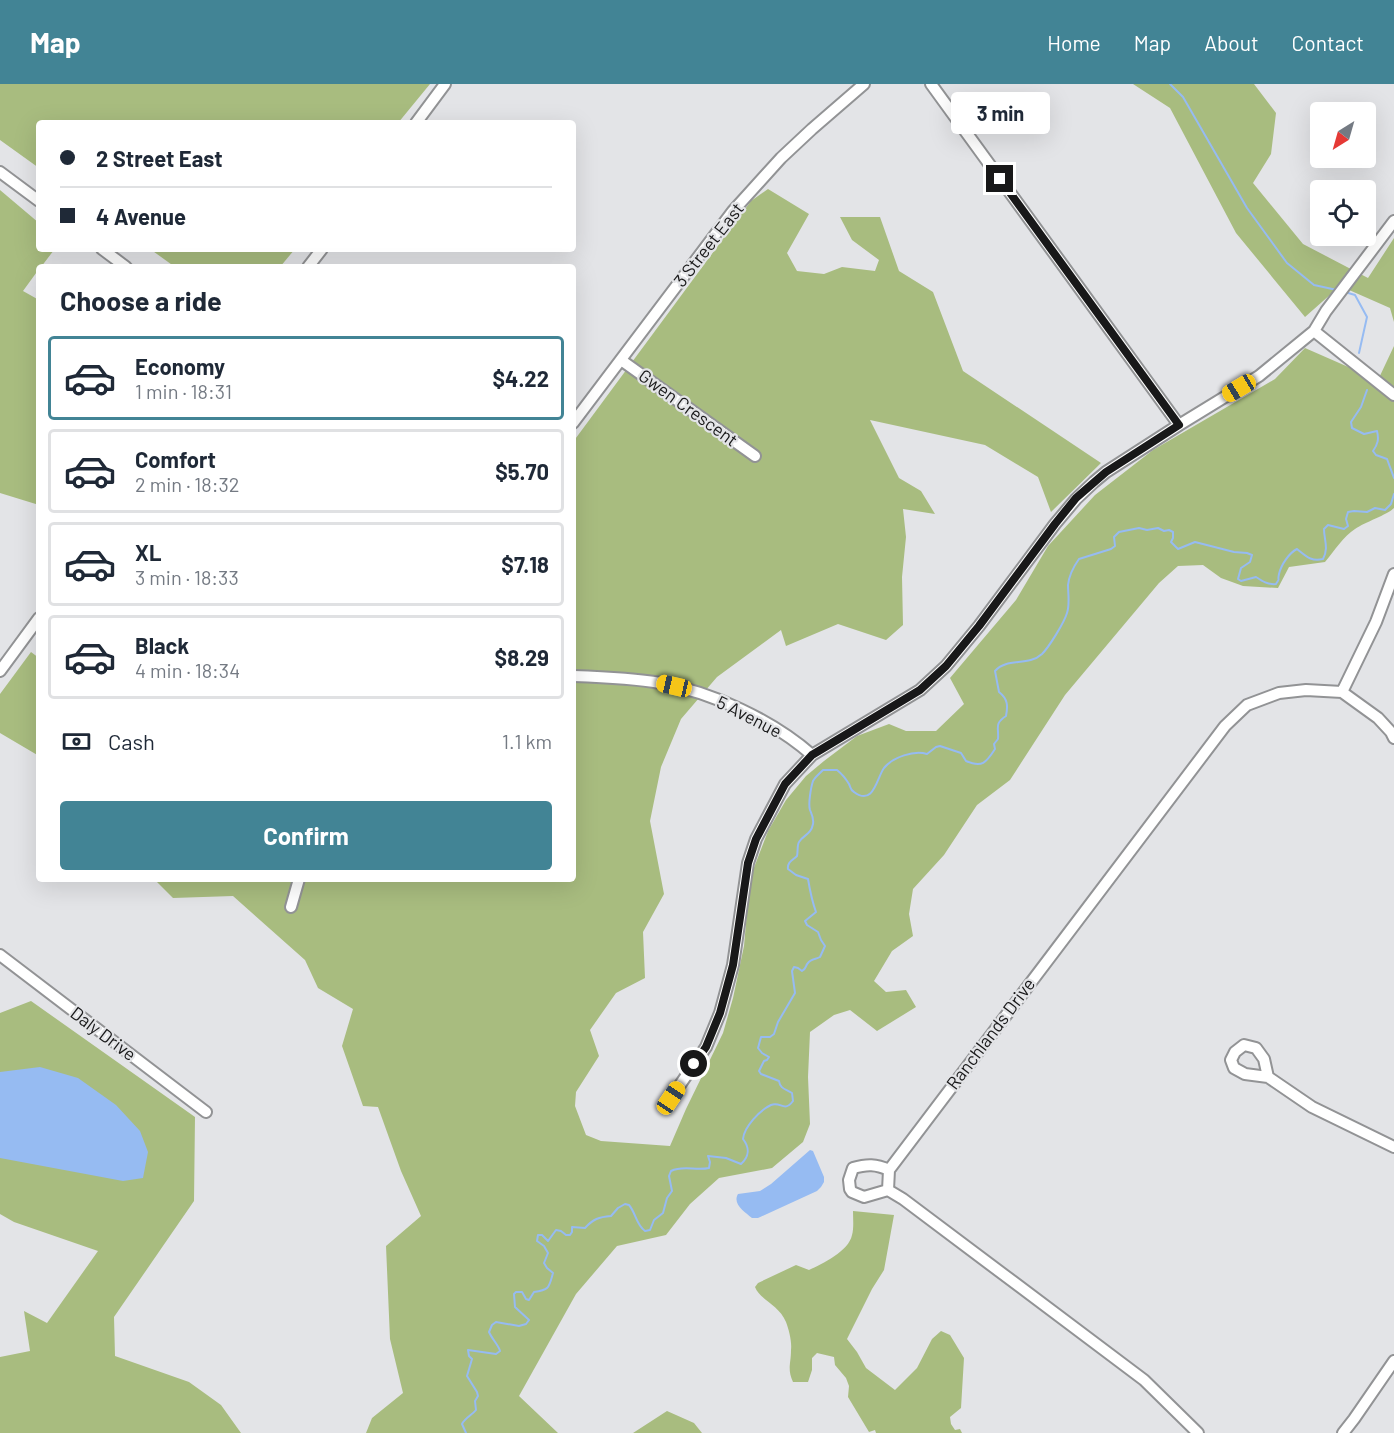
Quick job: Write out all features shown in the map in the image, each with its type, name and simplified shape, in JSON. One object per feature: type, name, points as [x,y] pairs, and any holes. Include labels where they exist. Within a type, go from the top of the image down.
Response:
[{"type":"street","points":[[418,120],[445,84]]},
{"type":"street","name":"3 Street East","points":[[576,419],[733,211],[781,159],[864,84]]},
{"type":"street","points":[[931,84],[1179,425]]},
{"type":"street","points":[[0,172],[36,199]]},
{"type":"street","points":[[671,1098],[706,1047],[720,1013],[733,965],[748,863],[756,839],[785,784],[812,755],[920,690],[946,666],[1076,498],[1106,472],[1259,376],[1314,332],[1326,311],[1394,220]]},
{"type":"street","points":[[106,252],[122,264]]},
{"type":"street","points":[[1314,332],[1394,395]]},
{"type":"street","name":"Gwen Crescent","points":[[621,360],[755,456]]},
{"type":"street","points":[[1394,574],[1376,622],[1342,692],[1378,718],[1394,738]]},
{"type":"street","points":[[0,671],[36,622]]},
{"type":"street","name":"5 Avenue","points":[[576,676],[659,682],[688,689],[736,706],[798,742],[812,755]]},
{"type":"street","name":"Ranchlands Drive","points":[[889,1170],[1225,726],[1247,705],[1279,693],[1306,690],[1342,692]]},
{"type":"street","points":[[291,907],[298,882]]},
{"type":"street","name":"Daly Drive","points":[[0,955],[206,1112]]},
{"type":"street","points":[[1268,1077],[1312,1107],[1394,1148]]},
{"type":"street","points":[[888,1190],[889,1170],[867,1164],[853,1168],[849,1180],[852,1192],[864,1197],[888,1190],[903,1198],[1144,1380],[1198,1433]]},
{"type":"street","points":[[1343,1433],[1394,1361]]},
{"type":"green space","points":[[0,84],[430,84],[400,120],[36,120],[36,166],[0,140]]},
{"type":"green space","points":[[1133,84],[1254,84],[1276,113],[1271,154],[1253,183],[1303,244],[1368,278],[1394,238],[1394,322],[1390,308],[1340,286],[1305,317],[1236,233],[1170,108]]},
{"type":"green space","points":[[768,189],[809,214],[787,253],[797,271],[824,274],[842,267],[875,271],[879,260],[852,240],[840,217],[880,217],[899,271],[933,292],[963,371],[1101,463],[1051,512],[1038,477],[985,445],[870,420],[899,478],[921,491],[935,514],[903,509],[906,537],[902,577],[903,625],[886,640],[838,624],[786,646],[781,630],[717,677],[681,719],[661,767],[650,821],[664,894],[643,932],[645,978],[616,993],[590,1030],[599,1056],[576,1092],[575,1106],[586,1135],[601,1141],[670,1146],[723,1033],[744,946],[750,878],[768,831],[786,800],[806,776],[857,736],[889,724],[906,731],[936,731],[964,704],[950,678],[1016,600],[1048,546],[1095,495],[1153,450],[1275,379],[1305,348],[1378,380],[1394,346],[1394,508],[1351,532],[1325,562],[1289,567],[1278,588],[1243,586],[1221,578],[1203,565],[1178,566],[1159,583],[1065,695],[1010,780],[977,805],[944,855],[913,889],[909,914],[913,936],[892,951],[874,981],[886,992],[906,990],[916,1007],[877,1031],[850,1010],[834,1015],[810,1032],[808,1077],[810,1124],[803,1142],[772,1168],[719,1178],[690,1204],[666,1235],[617,1246],[576,1294],[519,1396],[558,1433],[366,1433],[372,1418],[403,1393],[390,1339],[386,1246],[421,1216],[401,1171],[378,1107],[363,1106],[342,1046],[353,1009],[318,988],[305,960],[233,896],[173,898],[157,882],[576,882],[576,438],[751,201]]},
{"type":"green space","points":[[0,190],[36,220],[36,252],[52,252],[43,264],[36,264],[36,273],[23,291],[36,298],[36,504],[0,493]]},
{"type":"green space","points":[[154,252],[292,252],[282,264],[171,264]]},
{"type":"green space","points":[[31,652],[36,656],[36,754],[0,733],[0,694]]},
{"type":"green space","points":[[31,1001],[195,1117],[194,1201],[114,1317],[115,1356],[189,1382],[221,1405],[241,1433],[0,1433],[0,1357],[30,1351],[24,1311],[47,1323],[98,1251],[14,1222],[0,1214],[0,1013]]},
{"type":"green space","points":[[853,1211],[894,1215],[884,1270],[847,1339],[866,1368],[895,1390],[917,1368],[932,1339],[941,1331],[950,1335],[964,1358],[961,1408],[950,1417],[955,1430],[960,1429],[962,1433],[876,1433],[875,1430],[869,1432],[848,1397],[849,1386],[846,1378],[835,1365],[834,1357],[817,1353],[812,1358],[812,1370],[808,1382],[793,1382],[790,1370],[791,1340],[786,1322],[779,1311],[757,1292],[755,1287],[758,1283],[796,1265],[809,1270],[841,1252],[852,1235]]},
{"type":"green space","points":[[667,1411],[694,1423],[702,1433],[633,1433]]},
{"type":"water","points":[[40,1067],[78,1078],[116,1105],[140,1131],[148,1152],[143,1178],[123,1181],[0,1158],[0,1072]]},
{"type":"water","points":[[810,1150],[813,1151],[824,1177],[824,1182],[817,1191],[758,1218],[752,1218],[740,1208],[737,1201],[738,1194],[760,1191]]},
{"type":"waterway","points":[[1170,84],[1183,97],[1247,208],[1287,263],[1314,285],[1337,290]]},
{"type":"waterway","points":[[1345,292],[1355,295],[1367,317],[1359,353]]},
{"type":"waterway","points":[[1367,390],[1361,407],[1351,422],[1352,428],[1364,434],[1377,431],[1378,441],[1373,451],[1376,455],[1387,459],[1394,478]]},
{"type":"waterway","points":[[466,1433],[462,1424],[476,1410],[475,1401],[478,1396],[467,1376],[472,1359],[468,1350],[496,1354],[500,1351],[489,1332],[492,1325],[496,1322],[519,1326],[526,1324],[529,1320],[515,1307],[514,1294],[522,1292],[529,1300],[534,1292],[546,1289],[551,1282],[553,1273],[544,1263],[548,1253],[537,1241],[538,1235],[542,1235],[548,1241],[556,1230],[570,1235],[572,1227],[585,1228],[596,1219],[611,1216],[625,1204],[629,1205],[642,1228],[645,1231],[650,1230],[654,1220],[663,1213],[667,1198],[672,1191],[669,1176],[671,1171],[680,1168],[709,1168],[708,1156],[726,1158],[741,1164],[748,1152],[743,1139],[744,1134],[753,1119],[771,1105],[787,1106],[793,1101],[792,1093],[782,1087],[779,1081],[759,1071],[769,1057],[758,1048],[761,1037],[770,1037],[774,1034],[778,1022],[795,993],[792,971],[794,967],[802,971],[805,969],[809,962],[820,957],[825,946],[818,932],[805,921],[816,912],[808,879],[788,869],[789,863],[797,856],[799,842],[812,828],[813,820],[809,807],[813,781],[817,776],[823,770],[837,770],[847,780],[852,790],[861,796],[866,796],[874,789],[884,768],[904,755],[927,754],[940,746],[961,753],[966,761],[971,763],[980,764],[986,761],[995,749],[998,724],[1006,716],[1007,709],[1006,700],[999,692],[995,671],[1005,664],[1030,660],[1042,654],[1056,635],[1065,617],[1068,606],[1068,585],[1077,562],[1079,559],[1111,549],[1115,546],[1114,537],[1119,532],[1139,528],[1147,530],[1158,528],[1173,532],[1171,542],[1178,549],[1195,542],[1247,553],[1252,555],[1250,562],[1241,568],[1238,579],[1241,581],[1256,577],[1276,584],[1283,563],[1297,549],[1312,559],[1323,559],[1326,548],[1324,529],[1328,525],[1344,529],[1348,526],[1346,519],[1348,512],[1367,512],[1375,508],[1385,510],[1391,504],[1394,494]]},
{"type":"route","points":[[694,1064],[706,1047],[720,1013],[733,965],[748,863],[756,839],[785,784],[812,755],[920,690],[946,666],[979,626],[1076,498],[1106,472],[1179,425],[1000,179]]}]
